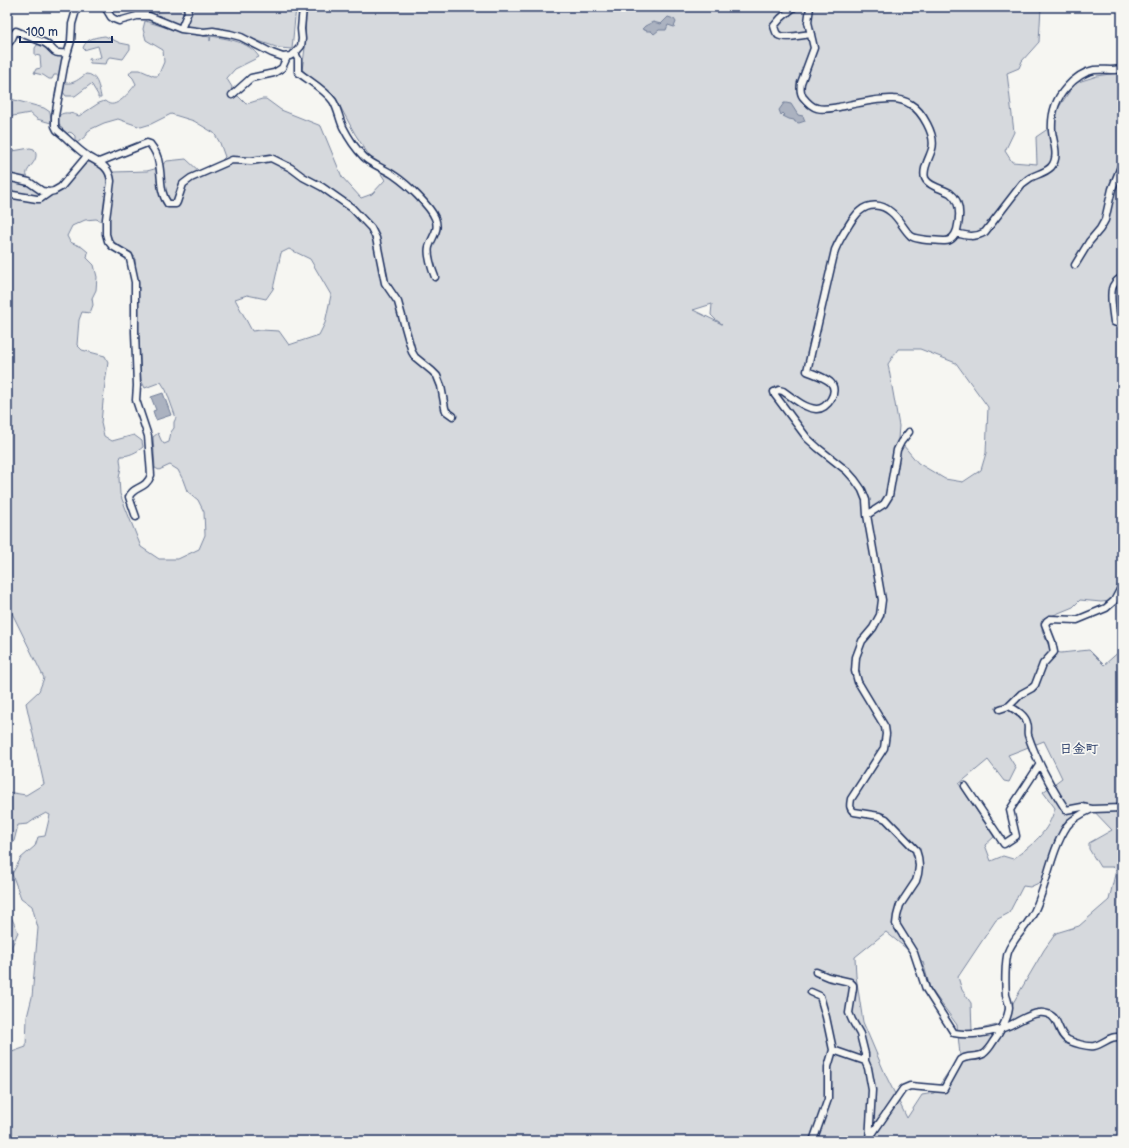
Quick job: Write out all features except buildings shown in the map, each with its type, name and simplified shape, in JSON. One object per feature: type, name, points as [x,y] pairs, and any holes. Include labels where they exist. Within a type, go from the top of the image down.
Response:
[{"type":"street","points":[[77,7],[72,24],[71,41],[67,53],[55,116],[55,126],[57,130],[87,156],[99,162],[108,171],[111,181],[106,219],[106,238],[112,246],[128,256],[132,267],[135,282],[136,400],[148,436],[151,474],[147,483],[130,493],[129,497],[136,517]]},
{"type":"street","points":[[105,7],[111,17],[119,21],[137,16],[149,16],[181,29],[230,34],[241,37],[283,57],[287,57],[295,53],[300,46],[302,39],[301,28],[303,7]]},
{"type":"street","points":[[181,29],[188,12],[187,7]]},
{"type":"street","points":[[794,7],[777,21],[774,26],[778,36],[784,37],[811,34]]},
{"type":"street","points":[[810,7],[808,22],[814,48],[800,83],[800,88],[805,101],[811,106],[829,109],[877,100],[892,99],[901,100],[910,104],[925,120],[932,139],[933,147],[924,172],[925,179],[930,184],[950,193],[960,208],[960,219],[956,233],[953,238],[948,241],[911,236],[898,218],[890,210],[883,207],[876,205],[859,211],[840,237],[835,250],[807,371],[831,382],[834,388],[834,394],[823,407],[819,409],[807,407],[783,391],[779,390],[774,392],[807,438],[847,471],[862,490],[866,500],[867,515],[882,600],[880,615],[873,628],[862,641],[856,657],[855,671],[858,682],[885,727],[886,734],[884,748],[851,799],[851,809],[854,812],[879,816],[886,819],[916,850],[919,866],[918,874],[916,881],[900,905],[896,924],[914,953],[926,989],[954,1032],[964,1035],[1001,1029],[1026,1017],[1044,1013],[1051,1015],[1055,1019],[1060,1032],[1067,1039],[1089,1047],[1113,1037],[1118,1036],[1122,1038]]},
{"type":"street","points":[[7,44],[11,42],[13,34],[16,31],[45,43],[55,53],[67,53]]},
{"type":"street","points":[[295,53],[298,58],[298,72],[321,90],[333,102],[343,126],[363,156],[399,180],[416,195],[433,214],[437,224],[437,230],[429,250],[435,277]]},
{"type":"street","points":[[232,95],[251,78],[274,73],[282,68],[287,57]]},
{"type":"street","points":[[956,233],[972,237],[985,232],[1022,184],[1029,178],[1043,173],[1051,167],[1055,161],[1056,152],[1052,131],[1054,110],[1056,102],[1063,91],[1072,82],[1082,75],[1094,70],[1122,69]]},
{"type":"street","points":[[99,162],[147,143],[150,144],[160,164],[161,186],[164,197],[170,205],[178,202],[183,184],[191,178],[232,160],[251,161],[271,158],[291,168],[341,200],[352,208],[372,228],[376,238],[385,283],[398,302],[415,357],[432,370],[437,376],[446,411],[453,416]]},
{"type":"street","points":[[7,196],[13,195],[40,199],[61,187],[87,156]]},
{"type":"street","points":[[1075,265],[1105,220],[1112,190],[1122,164]]},
{"type":"street","points":[[7,177],[28,182],[42,191],[50,192]]},
{"type":"street","points":[[1122,277],[1116,282],[1112,290],[1114,322],[1122,325]]},
{"type":"street","points":[[867,515],[884,504],[889,496],[897,450],[909,432]]},
{"type":"street","points":[[1000,709],[1010,706],[1021,694],[1035,685],[1043,664],[1054,652],[1045,624],[1047,621],[1050,619],[1077,620],[1106,608],[1114,601],[1122,586]]},
{"type":"street","points":[[1010,706],[1023,716],[1027,723],[1028,734],[1040,764],[1055,793],[1066,810],[1082,807],[1092,809],[1122,808]]},
{"type":"street","points":[[965,786],[1004,844],[1016,836],[1010,810],[1040,764]]},
{"type":"street","points":[[869,1139],[903,1089],[910,1086],[944,1089],[963,1057],[982,1054],[988,1050],[1006,1019],[1009,1006],[1006,995],[1006,961],[1008,952],[1016,937],[1033,915],[1054,854],[1067,826],[1079,815],[1092,809]]},
{"type":"street","points":[[816,972],[850,982],[853,985],[849,1013],[860,1034],[872,1090],[869,1139]]},
{"type":"street","points":[[810,992],[820,996],[833,1050],[828,1067],[828,1099],[813,1141]]},
{"type":"street","points":[[833,1050],[865,1061]]},
{"type":"shaded area","points":[[159,7],[184,7],[184,14],[178,24],[156,16]]},
{"type":"shaded area","points":[[187,7],[296,7],[292,49],[279,48],[220,28],[181,29]]},
{"type":"shaded area","points":[[306,7],[564,7],[571,9],[576,7],[1041,7],[1039,42],[1022,61],[1019,68],[1007,73],[1014,132],[1005,151],[1012,162],[1037,164],[1036,137],[1055,124],[1057,110],[1075,83],[1097,76],[1122,72],[1122,602],[1120,600],[1101,602],[1080,600],[1073,607],[1044,619],[1042,630],[1051,651],[1061,653],[1089,650],[1104,665],[1122,649],[1122,1141],[7,1141],[7,989],[9,995],[8,1028],[12,1052],[26,1047],[27,1017],[32,997],[38,928],[32,906],[21,898],[12,874],[21,858],[35,846],[38,837],[45,836],[50,815],[46,813],[28,824],[18,825],[14,841],[7,848],[7,792],[26,795],[44,784],[26,703],[39,691],[44,678],[9,607],[7,606],[7,152],[30,148],[34,149],[36,153],[35,161],[28,170],[27,176],[34,184],[46,192],[58,192],[62,190],[86,164],[91,161],[97,164],[107,174],[114,172],[147,171],[158,168],[167,161],[186,159],[200,172],[217,165],[225,157],[220,143],[214,133],[194,121],[171,114],[151,124],[141,127],[118,119],[104,123],[91,129],[87,132],[87,135],[77,143],[75,141],[75,136],[69,132],[67,134],[59,124],[58,119],[62,114],[66,113],[79,116],[99,103],[105,101],[110,104],[117,103],[136,84],[129,74],[132,70],[140,70],[154,76],[158,76],[164,62],[163,50],[146,40],[143,29],[145,21],[184,33],[210,37],[210,41],[211,36],[224,38],[250,47],[259,57],[235,69],[227,78],[232,87],[231,92],[233,96],[238,96],[246,104],[266,99],[281,110],[321,126],[342,177],[361,198],[372,194],[385,180],[355,134],[335,97],[302,70],[305,48]],"holes":[[[96,219],[108,223],[110,235],[116,244],[135,257],[141,380],[145,388],[161,382],[166,390],[176,418],[169,442],[164,444],[158,433],[153,437],[155,468],[159,470],[170,465],[178,470],[187,491],[198,500],[204,512],[205,535],[199,549],[178,559],[159,559],[141,547],[120,494],[119,478],[121,456],[141,449],[143,447],[142,441],[134,435],[112,441],[104,436],[101,423],[108,362],[105,356],[82,350],[77,345],[79,320],[82,312],[90,313],[93,305],[92,298],[96,290],[97,277],[94,265],[87,258],[88,252],[82,247],[70,242],[67,236],[72,226],[85,220]],[[289,249],[310,259],[331,295],[325,323],[319,335],[289,345],[279,331],[252,331],[235,299],[247,295],[266,299],[273,289],[281,253]],[[712,304],[711,315],[722,324],[693,310]],[[898,349],[920,349],[956,363],[988,407],[986,453],[981,470],[963,482],[945,479],[918,463],[898,439],[899,426],[888,364]],[[1044,741],[1062,778],[1043,792],[1055,808],[1044,831],[1027,848],[1013,859],[1003,856],[991,861],[985,845],[994,837],[959,784],[988,760],[1004,781],[1009,782],[1016,768],[1008,755]],[[1089,806],[1112,830],[1089,843],[1089,849],[1100,867],[1113,867],[1116,870],[1109,900],[1079,926],[1056,933],[1044,950],[1013,1003],[1009,1022],[972,1031],[971,1003],[962,990],[958,977],[996,920],[1009,913],[1023,886],[1030,887],[1041,882],[1066,820]],[[886,932],[923,962],[930,988],[957,1025],[960,1055],[934,1093],[922,1095],[907,1118],[886,1076],[863,1022],[856,976],[855,957]]]},
{"type":"shaded area","points":[[668,17],[674,19],[676,22],[674,27],[668,25],[666,30],[659,30],[654,34],[651,31],[642,29],[653,22],[661,24]]},
{"type":"shaded area","points":[[105,36],[120,43],[130,45],[130,49],[123,59],[111,57],[108,58],[106,64],[90,63],[89,59],[101,57],[98,46],[85,50],[83,48],[84,45],[89,40]]},
{"type":"shaded area","points":[[41,44],[57,57],[62,56],[63,60],[59,75],[54,75],[52,79],[34,73],[36,69],[41,68],[40,56],[35,55],[35,48],[37,45]]},
{"type":"shaded area","points":[[86,74],[93,76],[95,79],[101,98],[98,98],[98,95],[91,84],[75,96],[66,96],[63,92],[63,86],[66,83],[76,81]]},
{"type":"shaded area","points":[[7,98],[44,108],[50,112],[51,123],[37,119],[30,113],[13,116],[7,121]]},
{"type":"shaded area","points":[[784,103],[791,104],[798,115],[803,116],[805,121],[799,123],[795,122],[794,120],[783,116],[785,115],[783,113],[781,115],[779,110]]},
{"type":"shaded area","points":[[163,393],[171,415],[156,420],[153,411],[156,410],[151,397]]},
{"type":"shaded area","points":[[7,908],[18,932],[12,946],[13,955],[7,968]]},
{"type":"district","name":"日金町","points":[[1079,749]]}]
